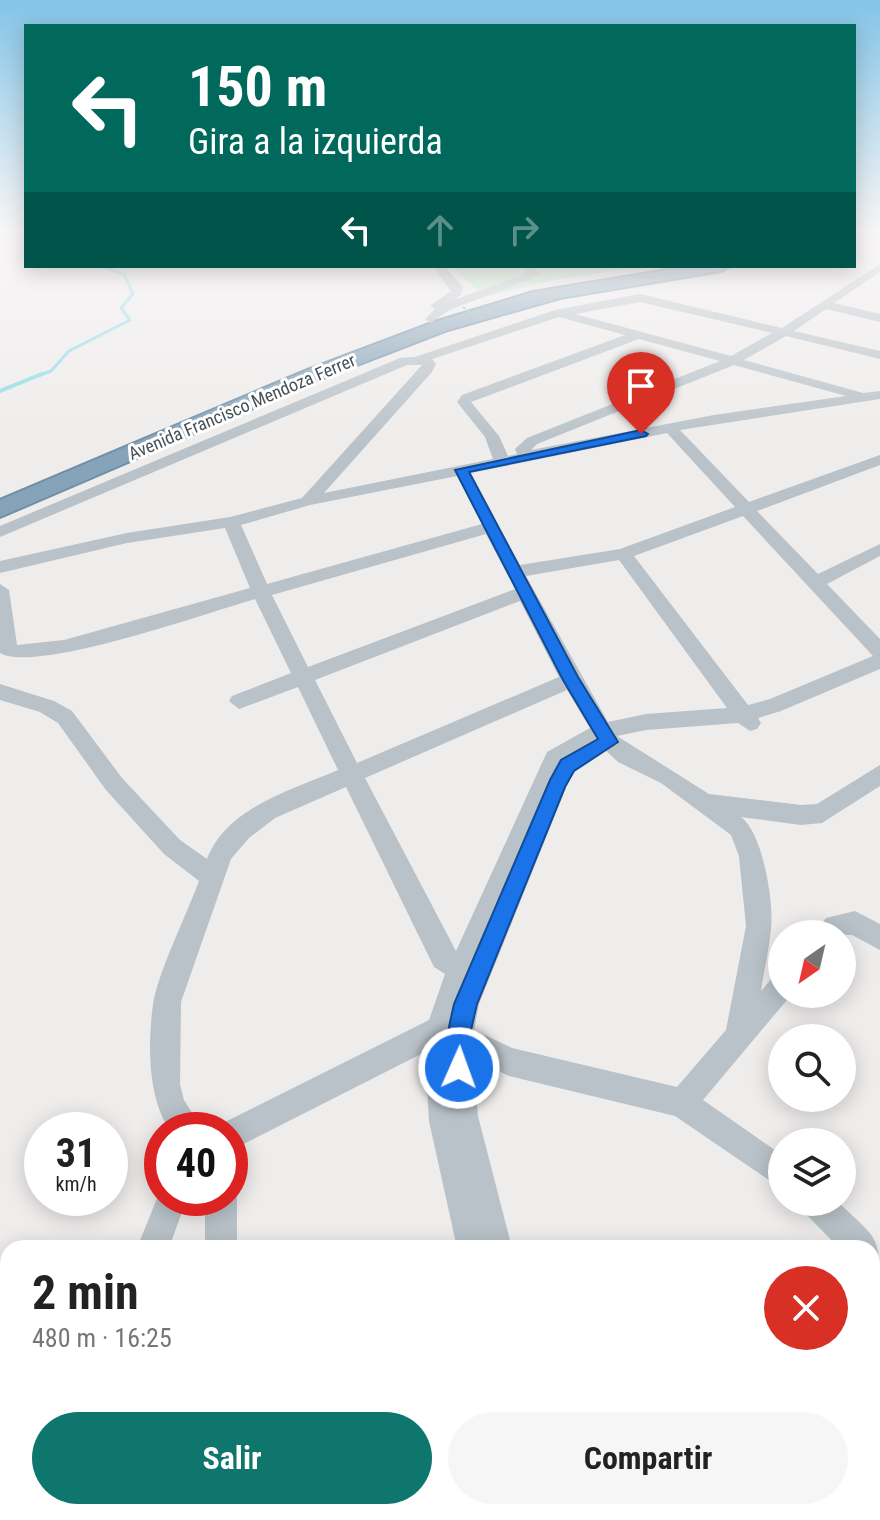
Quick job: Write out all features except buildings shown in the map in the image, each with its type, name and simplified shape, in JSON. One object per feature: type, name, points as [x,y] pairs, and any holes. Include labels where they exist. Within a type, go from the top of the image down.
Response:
[{"type":"highway","name":"Avenida Francisco Mendoza Ferrer","points":[[0,509],[68,476],[429,323],[492,302]]},
{"type":"highway","name":"Avenida Francisco Mendoza Ferrer","points":[[429,323],[516,302]]},
{"type":"highway","name":"Avenida Francisco Mendoza Ferrer","points":[[0,496],[68,476]]},
{"type":"street","points":[[442,302],[417,319],[429,323],[445,307],[459,302]]},
{"type":"street","points":[[0,532],[391,367],[559,313],[632,302]]},
{"type":"street","points":[[663,302],[880,355]]},
{"type":"street","points":[[526,457],[523,449],[532,441],[732,361],[829,302]]},
{"type":"street","points":[[825,305],[880,318]]},
{"type":"street","points":[[559,313],[875,398]]},
{"type":"street","points":[[501,462],[498,441],[468,409],[464,402],[467,398],[638,335]]},
{"type":"street","points":[[308,501],[427,369],[429,364],[420,359]]},
{"type":"street","points":[[0,567],[127,538],[231,522],[308,501],[670,428],[875,398]]},
{"type":"street","points":[[670,428],[880,651]]},
{"type":"street","points":[[514,572],[623,554],[879,461]]},
{"type":"street","points":[[462,470],[571,680],[606,736],[740,829],[751,856],[759,926],[739,1037]]},
{"type":"street","points":[[231,522],[261,592],[443,958],[469,974]]},
{"type":"street","points":[[0,590],[8,650],[64,647],[491,527]]},
{"type":"street","points":[[815,583],[880,549]]},
{"type":"street","points":[[623,554],[747,719]]},
{"type":"street","points":[[239,701],[525,592]]},
{"type":"street","points":[[747,719],[880,661]]},
{"type":"street","points":[[494,1240],[463,1116],[448,999],[469,974],[567,766],[606,736],[782,716],[880,675]]},
{"type":"street","points":[[175,1112],[166,1084],[167,1002],[221,854],[241,831],[267,811],[571,680]]},
{"type":"street","points":[[0,692],[47,706],[65,717],[114,784],[172,847],[212,877]]},
{"type":"street","points":[[705,803],[801,815],[822,813],[880,774]]},
{"type":"street","points":[[856,924],[880,938]]},
{"type":"street","points":[[682,1103],[768,1003]]},
{"type":"street","points":[[450,1032],[509,1062],[682,1103],[768,1164]]},
{"type":"street","points":[[248,1127],[450,1032]]},
{"type":"street","points":[[450,1032],[438,1043],[444,1121],[471,1240]]},
{"type":"street","points":[[156,1240],[165,1216]]},
{"type":"street","points":[[221,1216],[221,1240]]},
{"type":"street","points":[[830,1216],[854,1240]]},
{"type":"path","points":[[463,307],[480,319]]},
{"type":"waterway","points":[[38,376],[51,371],[69,351],[130,320],[121,308],[126,302]]},
{"type":"waterway","points":[[38,376],[42,374]]},
{"type":"waterway","points":[[0,391],[38,376]]},
{"type":"route","points":[[459,1068],[457,1043],[465,1004],[556,785],[567,766],[586,752],[609,742],[571,680],[462,470],[641,434]]}]
